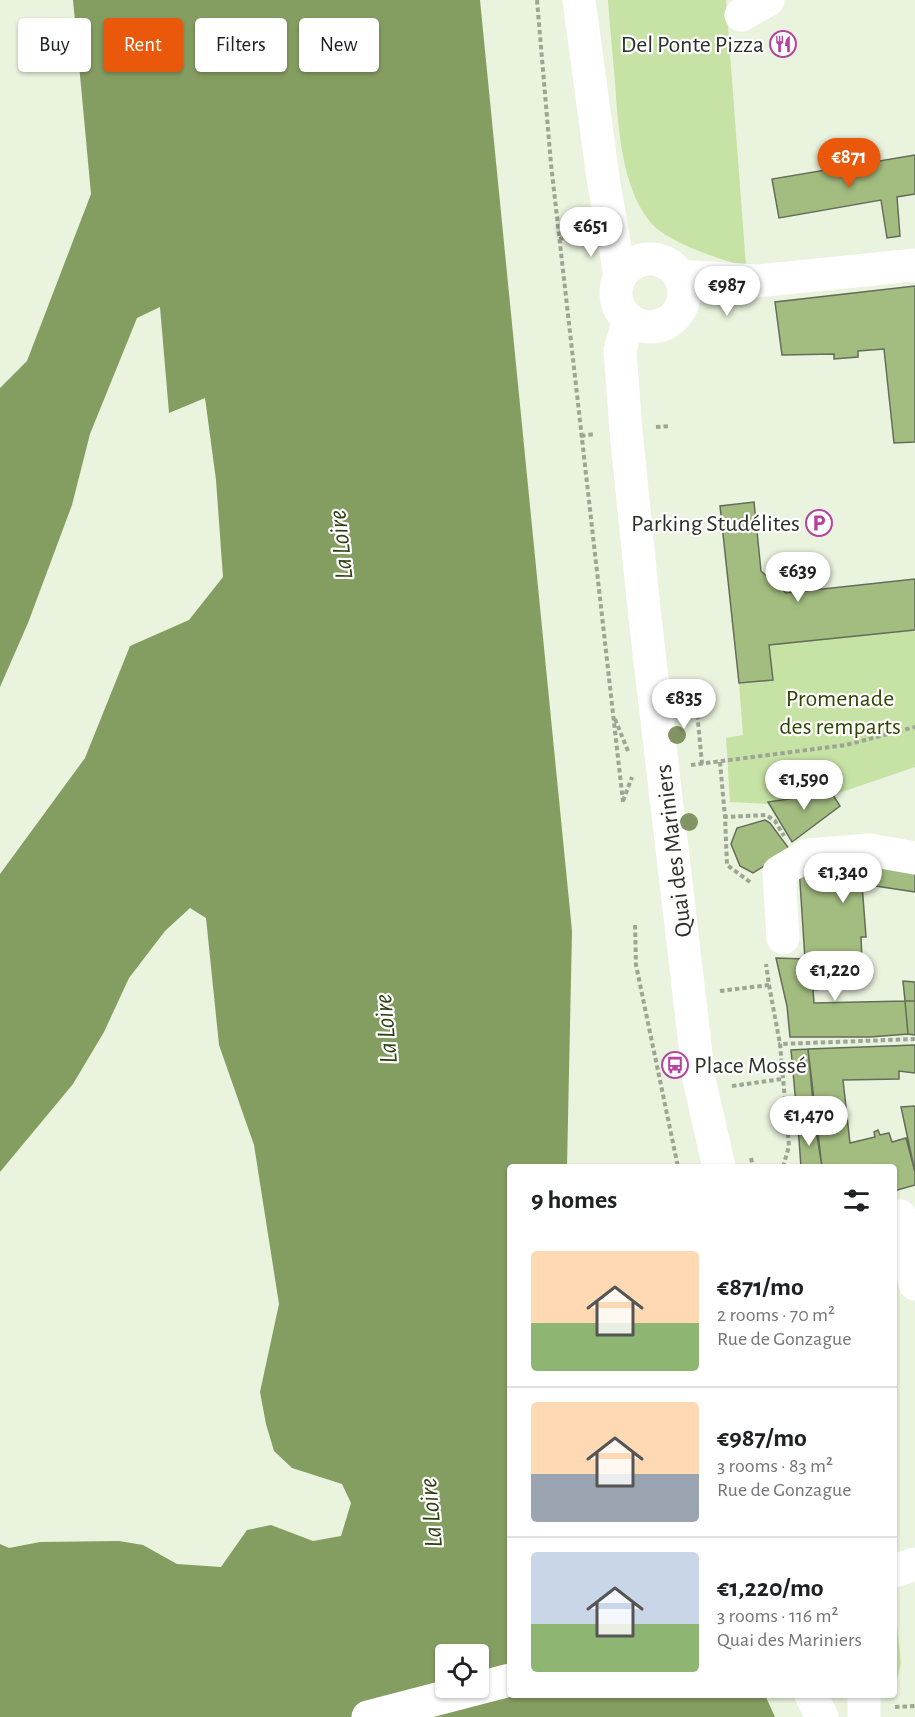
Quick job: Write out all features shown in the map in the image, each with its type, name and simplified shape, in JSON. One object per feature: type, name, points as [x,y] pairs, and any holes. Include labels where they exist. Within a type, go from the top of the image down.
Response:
[{"type":"main road","points":[[579,0],[612,230],[629,269]]},
{"type":"main road","points":[[647,259],[666,262],[681,290],[670,320],[650,327],[629,320],[618,303],[616,294],[629,269],[647,259]]},
{"type":"main road","points":[[681,290],[915,265]]},
{"type":"main road","name":"Quai des Mariniers","points":[[629,320],[620,350],[649,769],[699,1079],[718,1164]]},
{"type":"main road","points":[[774,948],[779,872],[808,855],[870,850],[915,858]]},
{"type":"main road","points":[[903,1216],[915,1284]]},
{"type":"main road","points":[[897,1570],[915,1564]]},
{"type":"main road","points":[[368,1717],[507,1681]]},
{"type":"main road","points":[[812,1698],[822,1717]]},
{"type":"main road","points":[[864,1698],[864,1717]]},
{"type":"path","points":[[537,0],[551,164],[622,802],[649,769],[846,745],[915,727]]},
{"type":"path","points":[[581,436],[602,433]]},
{"type":"path","points":[[696,700],[702,764]]},
{"type":"path","points":[[613,714],[631,760]]},
{"type":"path","points":[[720,762],[727,865],[755,887]]},
{"type":"path","points":[[725,817],[766,816]]},
{"type":"path","points":[[635,925],[636,965],[677,1164]]},
{"type":"path","points":[[774,948],[769,985],[780,1044],[789,1146],[784,1164]]},
{"type":"path","points":[[713,992],[769,985]]},
{"type":"path","points":[[780,1044],[915,1039]]},
{"type":"path","points":[[728,1086],[782,1079]]},
{"type":"green space","points":[[608,0],[726,0],[746,266],[698,251],[672,239],[654,226],[636,198],[621,147]]},
{"type":"green space","name":"Promenade des remparts","points":[[915,630],[915,767],[833,795],[826,784],[791,799],[769,804],[730,802],[726,738],[743,735],[739,683],[773,679],[769,645]]},
{"type":"green space","points":[[897,1626],[901,1663],[897,1680]]},
{"type":"water","name":"La Loire","points":[[73,0],[480,0],[572,931],[567,1164],[507,1164],[507,1698],[766,1698],[775,1717],[0,1717],[0,1544],[9,1548],[40,1542],[119,1541],[143,1545],[177,1564],[221,1567],[247,1530],[271,1525],[313,1541],[341,1536],[351,1503],[342,1484],[292,1468],[274,1451],[266,1424],[260,1392],[279,1304],[254,1145],[219,1045],[206,918],[190,908],[165,931],[129,978],[104,1032],[73,1084],[0,1172],[0,874],[85,758],[130,646],[189,620],[223,577],[216,480],[205,398],[169,413],[160,307],[137,318],[90,434],[72,505],[28,623],[0,687],[0,388],[27,361],[91,194],[80,72],[91,72],[91,18],[75,18]]},
{"type":"building","points":[[915,155],[915,194],[897,197],[900,236],[887,238],[881,200],[779,218],[772,179]]},
{"type":"building","points":[[915,286],[915,442],[894,443],[884,349],[858,351],[858,357],[834,359],[834,354],[782,355],[775,302]]},
{"type":"building","points":[[754,502],[761,571],[786,593],[915,579],[915,630],[769,645],[773,680],[739,683],[720,506]]},
{"type":"building","points":[[826,784],[840,806],[792,842],[768,802],[795,798]]},
{"type":"building","points":[[765,820],[770,823],[790,850],[753,873],[740,866],[731,844],[737,828]]},
{"type":"building","points":[[864,859],[915,867],[915,892],[862,884],[866,937],[861,937],[862,961],[805,959],[799,867]]},
{"type":"building","points":[[776,958],[862,961],[864,985],[813,990],[814,1003],[905,1001],[908,1034],[870,1037],[790,1037],[787,1006]]},
{"type":"building","points":[[903,981],[915,982],[915,1001],[905,1001]]},
{"type":"building","points":[[905,1001],[915,1001],[915,1035],[908,1034]]},
{"type":"building","points":[[915,1045],[915,1073],[899,1071],[899,1079],[843,1080],[850,1143],[875,1137],[874,1132],[878,1130],[880,1135],[889,1133],[892,1142],[906,1138],[915,1172],[915,1185],[897,1190],[897,1164],[822,1164],[808,1049]]},
{"type":"building","points":[[808,1049],[815,1124],[798,1126],[791,1050]]},
{"type":"building","points":[[915,1106],[915,1172],[901,1107]]},
{"type":"building","points":[[815,1124],[822,1164],[801,1164],[798,1126]]},
{"type":"place","name":"Del Ponte Pizza","points":[[783,44]]},
{"type":"place","name":"Parking Studélites","points":[[819,523]]},
{"type":"place","name":"Place Mossé","points":[[675,1065]]}]
